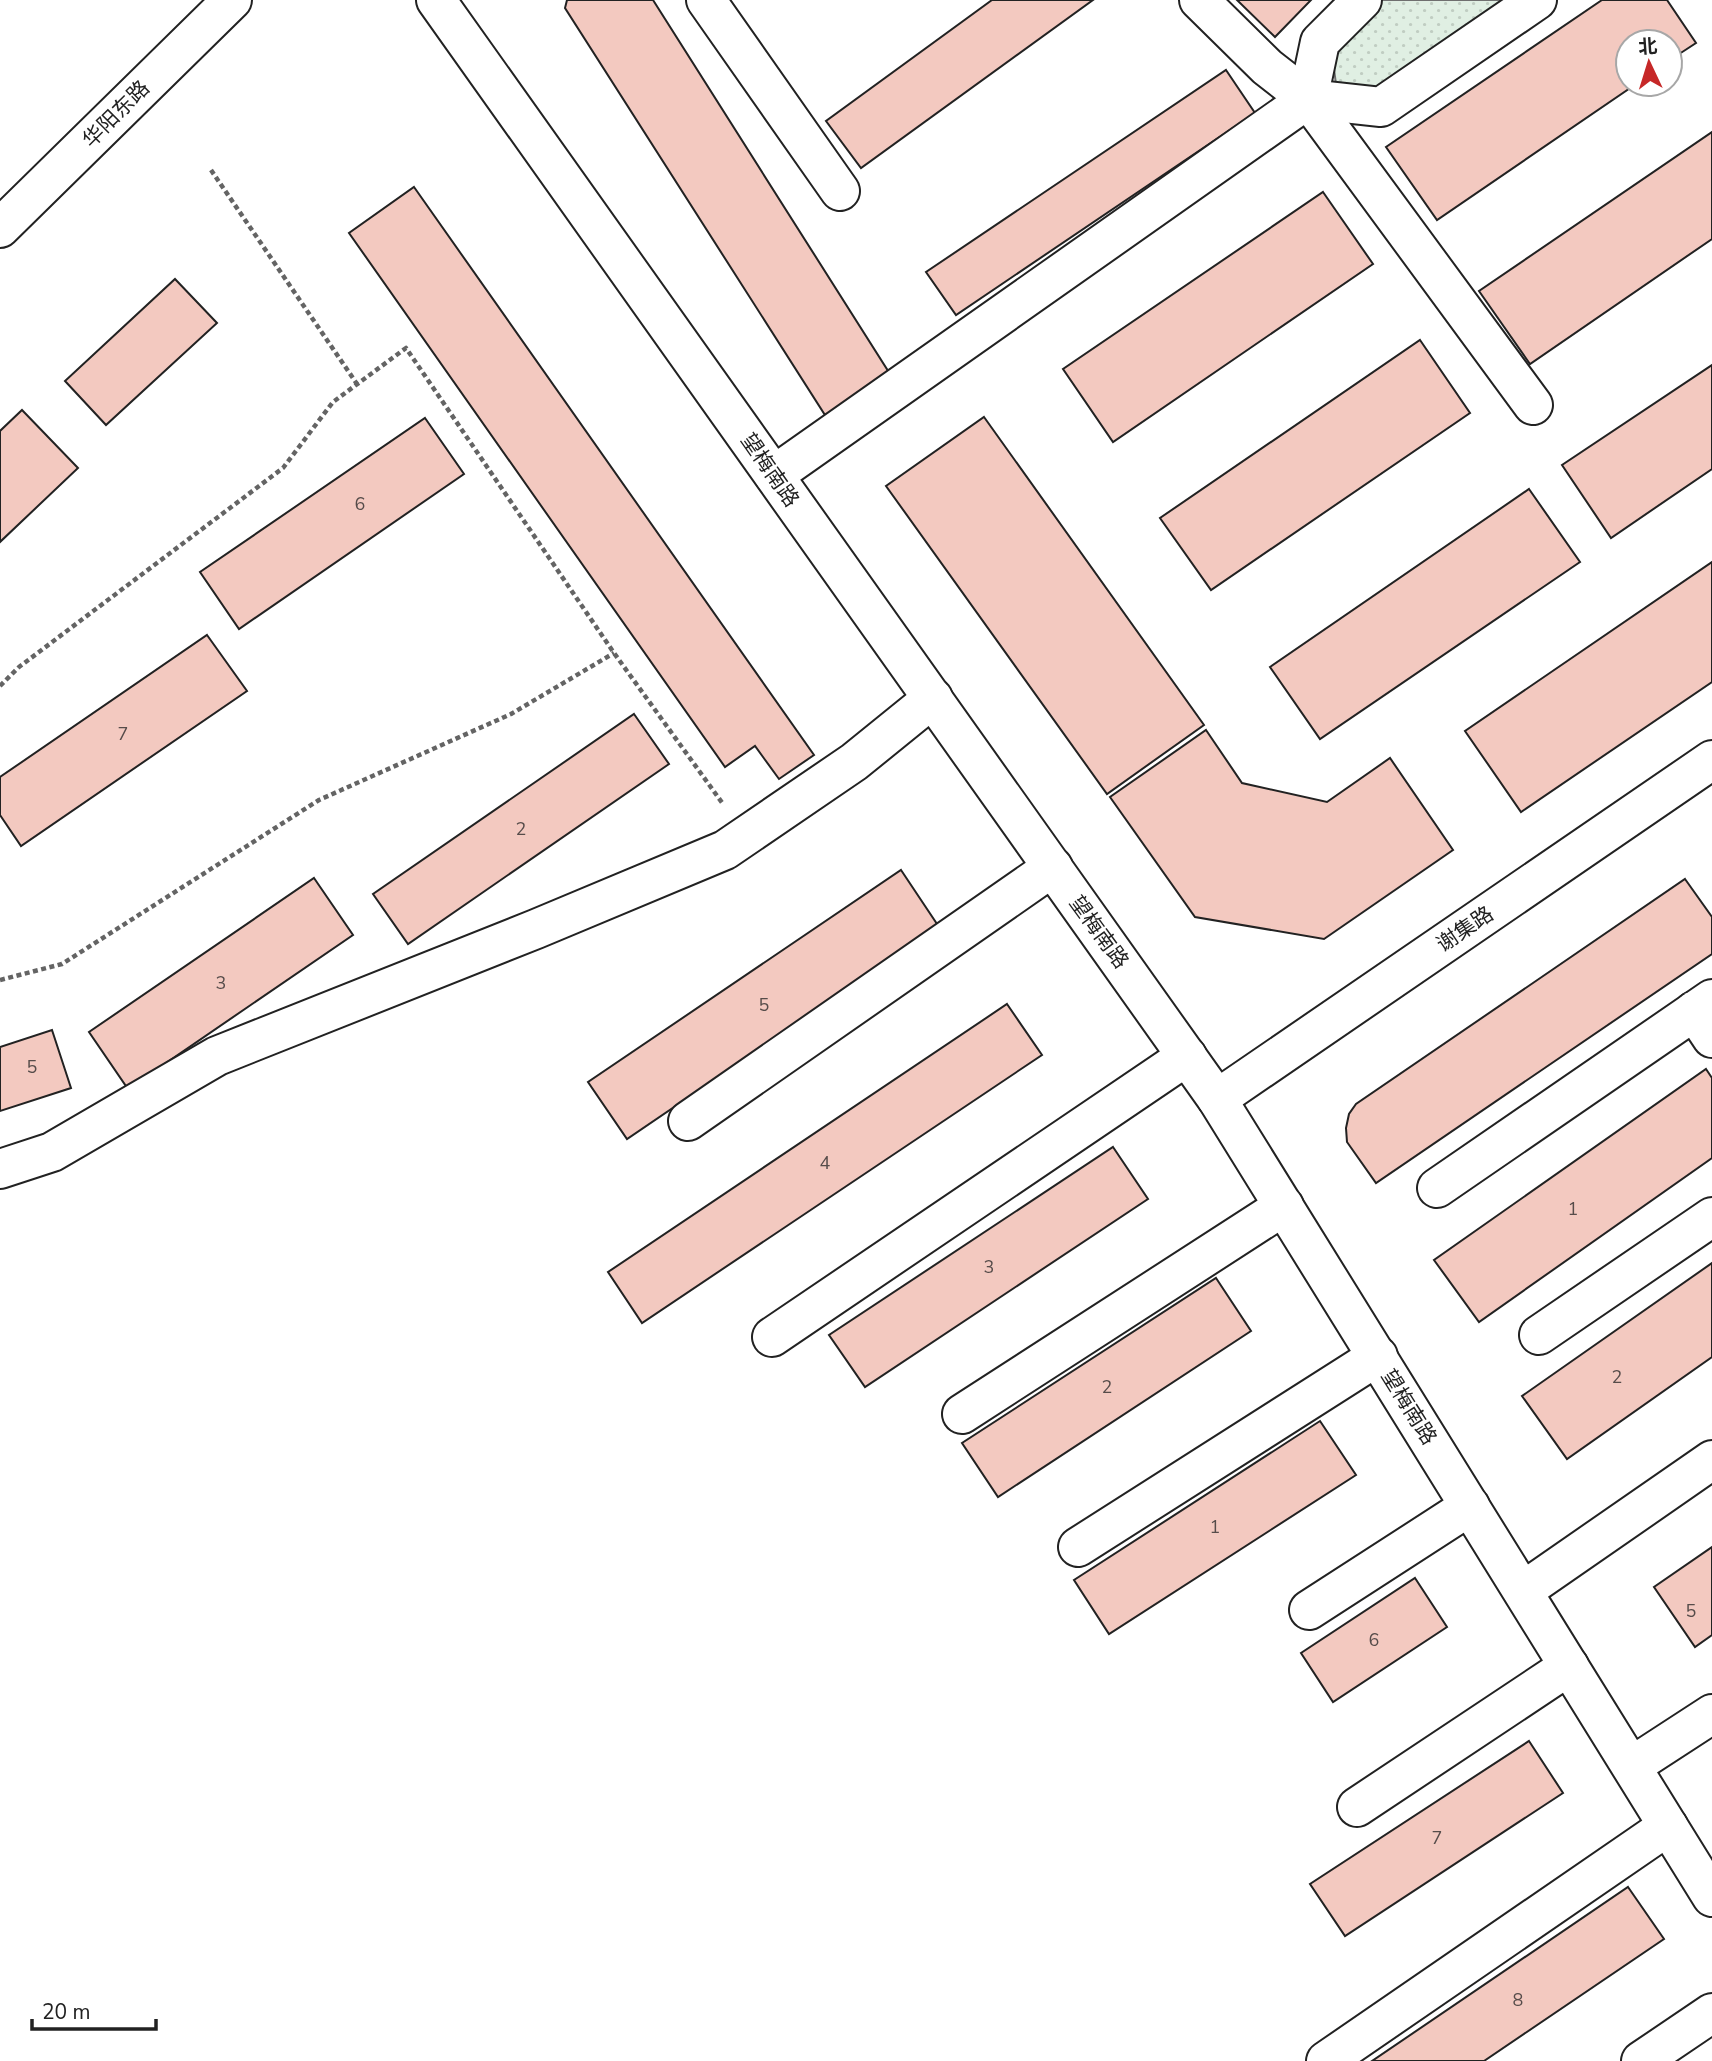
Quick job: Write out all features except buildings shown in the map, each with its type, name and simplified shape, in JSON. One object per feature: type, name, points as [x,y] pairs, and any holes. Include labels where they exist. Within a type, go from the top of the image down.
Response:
[{"type":"main road","name":"华阳东路","points":[[0,228],[232,0]]},
{"type":"main road","name":"望梅南路","points":[[436,0],[1217,1099],[1712,1897]]},
{"type":"main road","points":[[706,0],[840,191]]},
{"type":"main road","points":[[1199,0],[1267,67],[1308,99],[1533,405]]},
{"type":"main road","points":[[1308,99],[1320,42],[1362,0]]},
{"type":"main road","points":[[774,475],[1308,99],[1381,107],[1537,0]]},
{"type":"main road","points":[[0,1169],[51,1152],[217,1056],[536,929],[725,850],[854,762],[933,698]]},
{"type":"main road","name":"谢集路","points":[[1217,1099],[1712,760]]},
{"type":"main road","points":[[688,1121],[1053,867]]},
{"type":"main road","points":[[1437,1188],[1706,1016]]},
{"type":"main road","points":[[772,1337],[1187,1056]]},
{"type":"main road","points":[[962,1414],[1284,1206]]},
{"type":"main road","points":[[1539,1335],[1712,1217]]},
{"type":"main road","points":[[1079,1547],[1378,1356]]},
{"type":"main road","points":[[1523,1591],[1712,1460]]},
{"type":"main road","points":[[1309,1611],[1470,1506]]},
{"type":"main road","points":[[1357,1807],[1570,1666]]},
{"type":"main road","points":[[1632,1766],[1712,1714]]},
{"type":"main road","points":[[1326,2061],[1668,1826]]},
{"type":"main road","points":[[1641,2061],[1712,2013]]},
{"type":"path","points":[[211,170],[357,384]]},
{"type":"path","points":[[0,686],[19,667],[283,468],[333,402],[406,348],[614,653],[746,836]]},
{"type":"path","points":[[0,980],[62,964],[319,800],[511,714],[614,653]]},
{"type":"green space","points":[[1379,0],[1515,0],[1375,95],[1336,84],[1331,48]]}]
